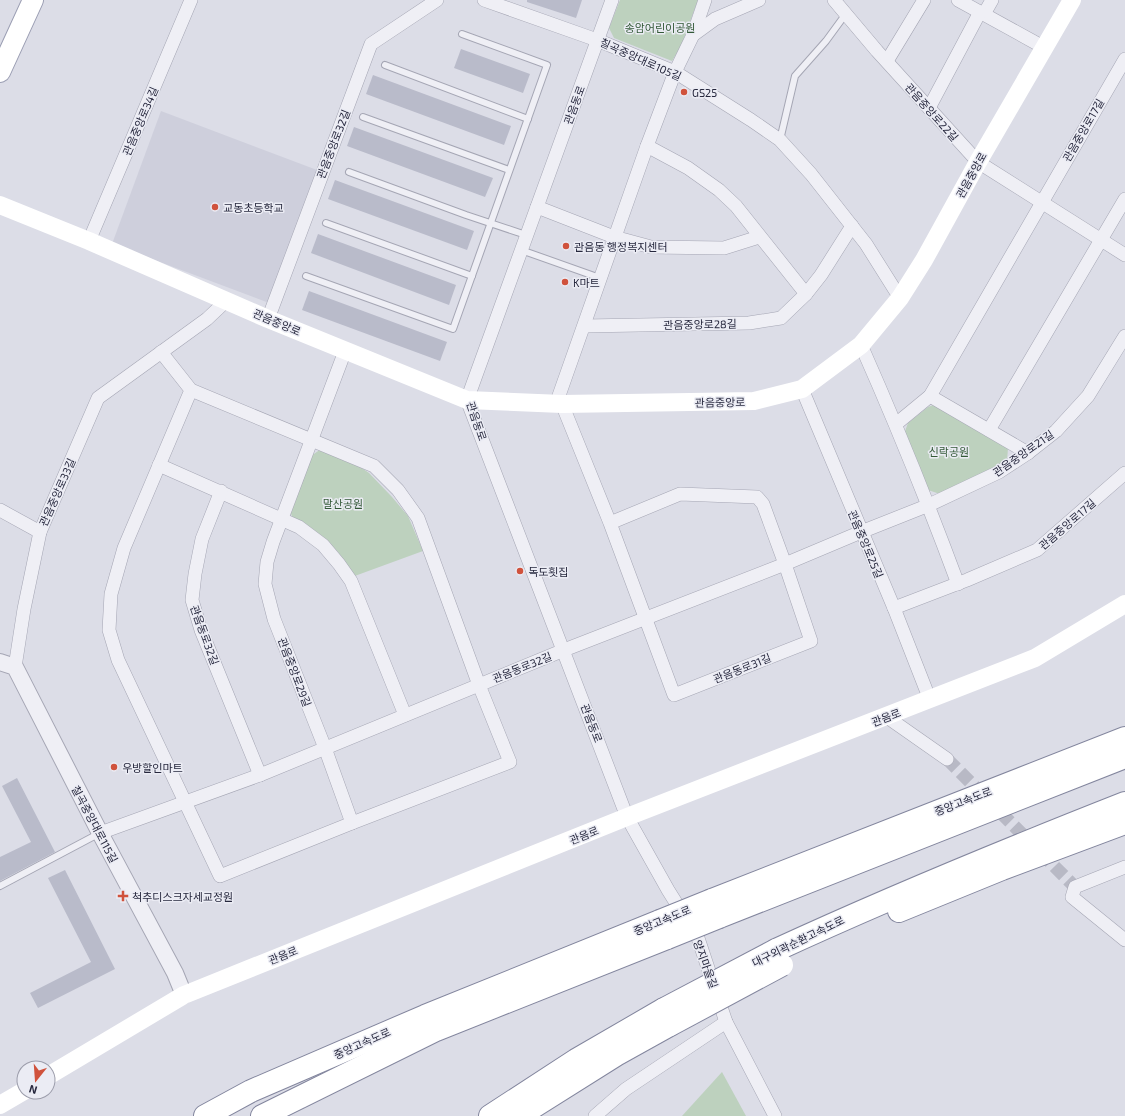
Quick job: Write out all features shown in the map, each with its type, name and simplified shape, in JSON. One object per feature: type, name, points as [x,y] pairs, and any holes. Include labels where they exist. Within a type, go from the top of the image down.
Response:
[{"type":"highway","name":"중앙고속도로","points":[[262,1116],[436,1030],[663,930],[1125,738]]},
{"type":"highway","name":"중앙고속도로","points":[[715,909],[1125,757]]},
{"type":"highway","name":"대구외곽순환고속도로","points":[[490,1116],[576,1060],[667,1017],[779,957],[843,919],[991,856],[1125,803]]},
{"type":"highway","name":"대구외곽순환고속도로","points":[[779,957],[830,941],[1002,869],[1125,824]]},
{"type":"highway","name":"중앙고속도로","points":[[205,1116],[251,1091],[425,1016],[663,930]]},
{"type":"highway","name":"대구외곽순환고속도로","points":[[519,1116],[616,1056],[667,1017]]},
{"type":"main road","points":[[0,72],[33,0]]},
{"type":"main road","name":"관음중앙로","points":[[0,204],[268,319],[467,400],[559,404],[754,401],[802,389],[861,345],[900,298],[924,260],[978,162],[1072,0]]},
{"type":"main road","name":"관음로","points":[[56,1071],[184,995],[627,817],[887,717],[1035,658],[1125,604]]},
{"type":"main road","points":[[0,1105],[16,1096]]},
{"type":"street","name":"관음중앙로34길","points":[[89,241],[191,0]]},
{"type":"street","name":"관음중앙로32길","points":[[268,319],[371,44],[437,0]]},
{"type":"street","name":"칠곡중앙대로105길","points":[[484,0],[597,40],[675,72],[752,120],[780,140],[812,174],[866,244],[900,298]]},
{"type":"street","name":"관음동로","points":[[612,0],[467,400],[627,817]]},
{"type":"street","points":[[646,619],[610,523],[559,404],[614,237],[675,72],[693,35],[705,0]]},
{"type":"street","points":[[693,35],[715,19],[758,0]]},
{"type":"street","name":"관음중앙로22길","points":[[834,0],[845,15],[978,162]]},
{"type":"street","points":[[886,61],[924,0]]},
{"type":"street","points":[[958,0],[1045,48]]},
{"type":"street","points":[[929,108],[982,13],[992,0]]},
{"type":"street","name":"관음중앙로17길","points":[[1042,202],[1125,59]]},
{"type":"street","points":[[647,146],[688,168],[719,190],[736,206],[759,237],[806,294]]},
{"type":"street","points":[[978,162],[1125,255]]},
{"type":"street","points":[[989,430],[1125,199]]},
{"type":"street","points":[[896,424],[930,396],[1042,202]]},
{"type":"street","points":[[537,207],[614,237],[651,247],[724,248],[759,237]]},
{"type":"street","name":"관음중앙로28길","points":[[585,326],[749,323],[781,318],[806,294],[852,226]]},
{"type":"street","name":"관음중앙로33길","points":[[7,664],[24,609],[40,532],[98,398],[207,319],[226,301]]},
{"type":"street","name":"관음중앙로21길","points":[[861,532],[929,505],[999,472],[1028,453],[1056,431],[1088,396],[1125,336]]},
{"type":"street","points":[[861,345],[896,424],[929,505],[958,584]]},
{"type":"street","name":"관음중앙로29길","points":[[345,350],[266,562],[265,584],[274,619],[325,748],[352,822]]},
{"type":"street","points":[[161,352],[191,390],[312,439]]},
{"type":"street","name":"관음중앙로25길","points":[[802,389],[894,608],[930,700]]},
{"type":"street","points":[[191,390],[124,548],[111,594],[109,630],[117,657],[220,876],[352,822]]},
{"type":"street","points":[[930,396],[1028,453]]},
{"type":"street","name":"관음동로32길","points":[[312,439],[374,466],[398,490],[418,518],[479,685],[510,762],[352,822]]},
{"type":"street","points":[[159,466],[221,491],[300,527],[323,545],[339,564],[350,581],[405,715]]},
{"type":"street","name":"관음중앙로17길","points":[[894,608],[958,584],[1037,550],[1125,473]]},
{"type":"street","name":"관음동로32길","points":[[221,491],[202,539],[195,574],[192,600],[201,630],[260,774]]},
{"type":"street","name":"관음동로31길","points":[[610,523],[680,494],[757,498],[763,504],[811,641],[674,695],[646,619]]},
{"type":"street","points":[[0,510],[40,532]]},
{"type":"street","points":[[564,650],[785,564],[861,532]]},
{"type":"street","name":"관음동로32길","points":[[100,833],[260,774],[564,650]]},
{"type":"street","name":"칠곡중앙대로115길","points":[[7,664],[175,973],[184,995]]},
{"type":"street","points":[[887,717],[947,759]]},
{"type":"street","name":"양지마을길","points":[[627,817],[668,890],[698,938],[726,1022],[775,1116]]},
{"type":"street","points":[[1125,867],[1075,887],[1072,897],[1125,940]]},
{"type":"street","points":[[596,1116],[626,1089],[726,1022]]},
{"type":"lane","points":[[780,140],[795,76],[826,41],[845,15]]},
{"type":"lane","points":[[306,276],[453,329],[547,65],[462,34]]},
{"type":"lane","points":[[385,66],[528,119]]},
{"type":"lane","points":[[363,117],[509,170]]},
{"type":"lane","points":[[349,172],[526,235]]},
{"type":"lane","points":[[326,223],[472,276]]},
{"type":"lane","points":[[521,250],[600,278]]},
{"type":"lane","points":[[0,886],[100,833]]},
{"type":"shaded area","name":"교동초등학교","points":[[161,111],[317,170],[269,303],[112,244]]},
{"type":"green space","name":"송암어린이공원","points":[[620,0],[698,0],[681,46],[672,61],[614,38],[609,28]]},
{"type":"green space","name":"신락공원","points":[[936,404],[1008,448],[1007,461],[940,494],[928,490],[904,434],[908,423],[928,407]]},
{"type":"green space","name":"말산공원","points":[[321,449],[356,464],[369,473],[408,516],[423,551],[352,577],[338,552],[315,532],[293,518],[289,510],[311,456]]},
{"type":"green space","points":[[722,1072],[746,1116],[682,1116]]},
{"type":"building","points":[[527,0],[582,0],[576,18],[527,2]]},
{"type":"building","points":[[461,49],[530,74],[523,93],[454,68]]},
{"type":"building","points":[[373,75],[511,126],[504,145],[366,94]]},
{"type":"building","points":[[354,127],[493,178],[485,197],[347,146]]},
{"type":"building","points":[[335,180],[474,231],[467,250],[328,199]]},
{"type":"building","points":[[318,234],[456,285],[449,305],[311,253]]},
{"type":"building","points":[[309,291],[447,342],[440,361],[302,310]]},
{"type":"building","points":[[17,778],[55,852],[0,881],[0,857],[31,842],[2,786]]},
{"type":"building","points":[[65,870],[115,969],[38,1008],[30,993],[91,962],[48,878]]},
{"type":"tunnel","points":[[947,759],[1075,887]]},
{"type":"place","name":"GS25","points":[[684,92]]},
{"type":"place","name":"교동초등학교","points":[[215,207]]},
{"type":"place","name":"관음동 행정복지센터","points":[[566,246]]},
{"type":"place","name":"K마트","points":[[565,282]]},
{"type":"place","name":"독도횟집","points":[[520,571]]},
{"type":"place","name":"우방할인마트","points":[[114,767]]},
{"type":"place","name":"척추디스크자세교정원","points":[[123,896]]}]
